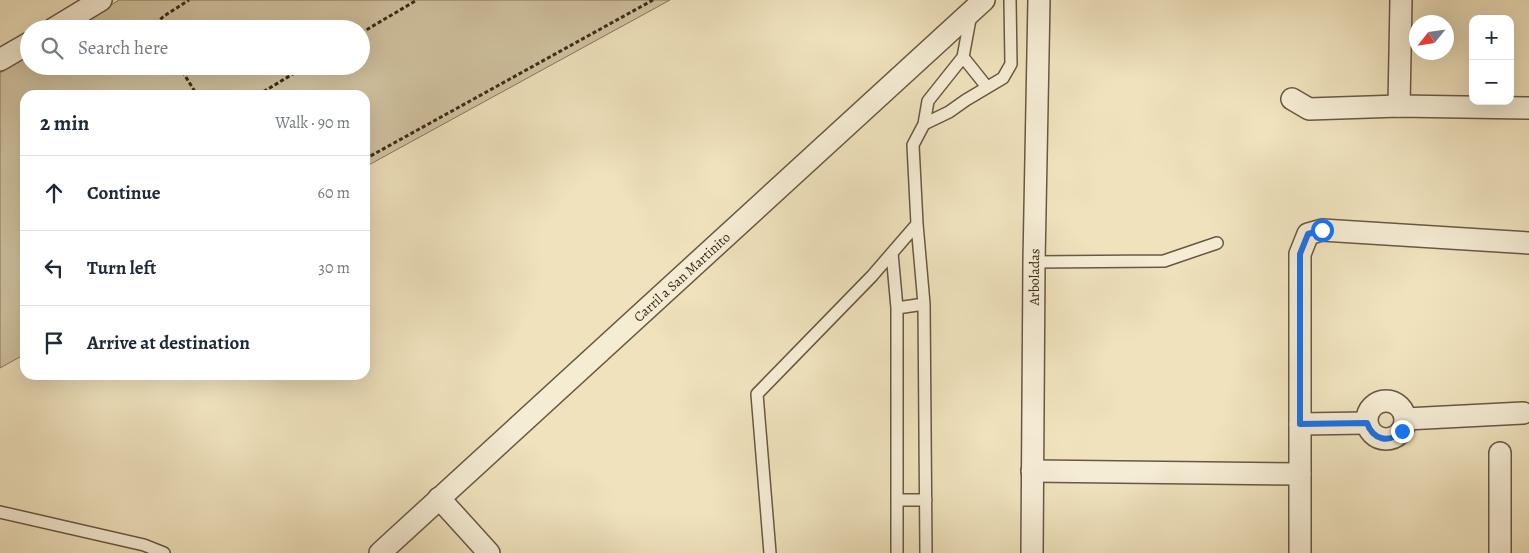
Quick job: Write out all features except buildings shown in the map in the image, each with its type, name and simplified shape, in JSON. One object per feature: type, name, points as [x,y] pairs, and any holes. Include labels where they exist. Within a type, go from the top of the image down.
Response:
[{"type":"street","points":[[68,20],[101,0]]},
{"type":"street","name":"Arboladas","points":[[1032,553],[1034,262],[1039,0]]},
{"type":"street","points":[[1399,106],[1401,0]]},
{"type":"street","name":"Carril a San Martinito","points":[[380,553],[978,5]]},
{"type":"street","points":[[0,60],[20,48]]},
{"type":"street","points":[[1292,99],[1309,109],[1399,106],[1529,108]]},
{"type":"street","points":[[1300,553],[1300,254],[1308,234],[1322,230],[1529,243]]},
{"type":"street","points":[[1384,400],[1396,402],[1401,407],[1406,419],[1402,431],[1392,438],[1379,438],[1373,434],[1367,423],[1368,411],[1377,402],[1384,400]]},
{"type":"street","points":[[1406,419],[1523,413]]},
{"type":"street","points":[[1300,424],[1367,423]]},
{"type":"street","points":[[1500,453],[1500,553]]},
{"type":"street","points":[[1032,471],[1300,474]]},
{"type":"street","points":[[439,498],[489,553]]},
{"type":"lane","points":[[924,124],[949,112],[1003,78],[1011,64],[1010,0]]},
{"type":"lane","points":[[926,553],[924,304],[913,146],[924,124],[928,101],[963,56],[978,5]]},
{"type":"lane","points":[[963,56],[987,87]]},
{"type":"lane","points":[[770,553],[757,394],[892,253],[917,224]]},
{"type":"lane","points":[[1034,262],[1164,261],[1217,243]]},
{"type":"lane","points":[[892,253],[897,308],[897,553]]},
{"type":"lane","points":[[897,308],[924,304]]},
{"type":"lane","points":[[898,500],[926,500]]},
{"type":"lane","points":[[0,512],[144,545],[164,553]]},
{"type":"path","points":[[160,20],[189,0]]},
{"type":"path","points":[[370,28],[417,0]]},
{"type":"path","points":[[370,156],[653,0]]},
{"type":"path","points":[[185,75],[194,90]]},
{"type":"path","points":[[266,90],[291,75]]},
{"type":"shaded area","points":[[119,0],[670,0],[370,164],[370,90],[20,90],[20,357],[0,368],[0,73],[20,61],[20,75],[370,75],[370,20],[87,20]]},
{"type":"route","points":[[1322,230],[1308,234],[1300,254],[1300,424],[1367,423],[1373,434],[1385,439],[1397,436],[1402,431]]}]
